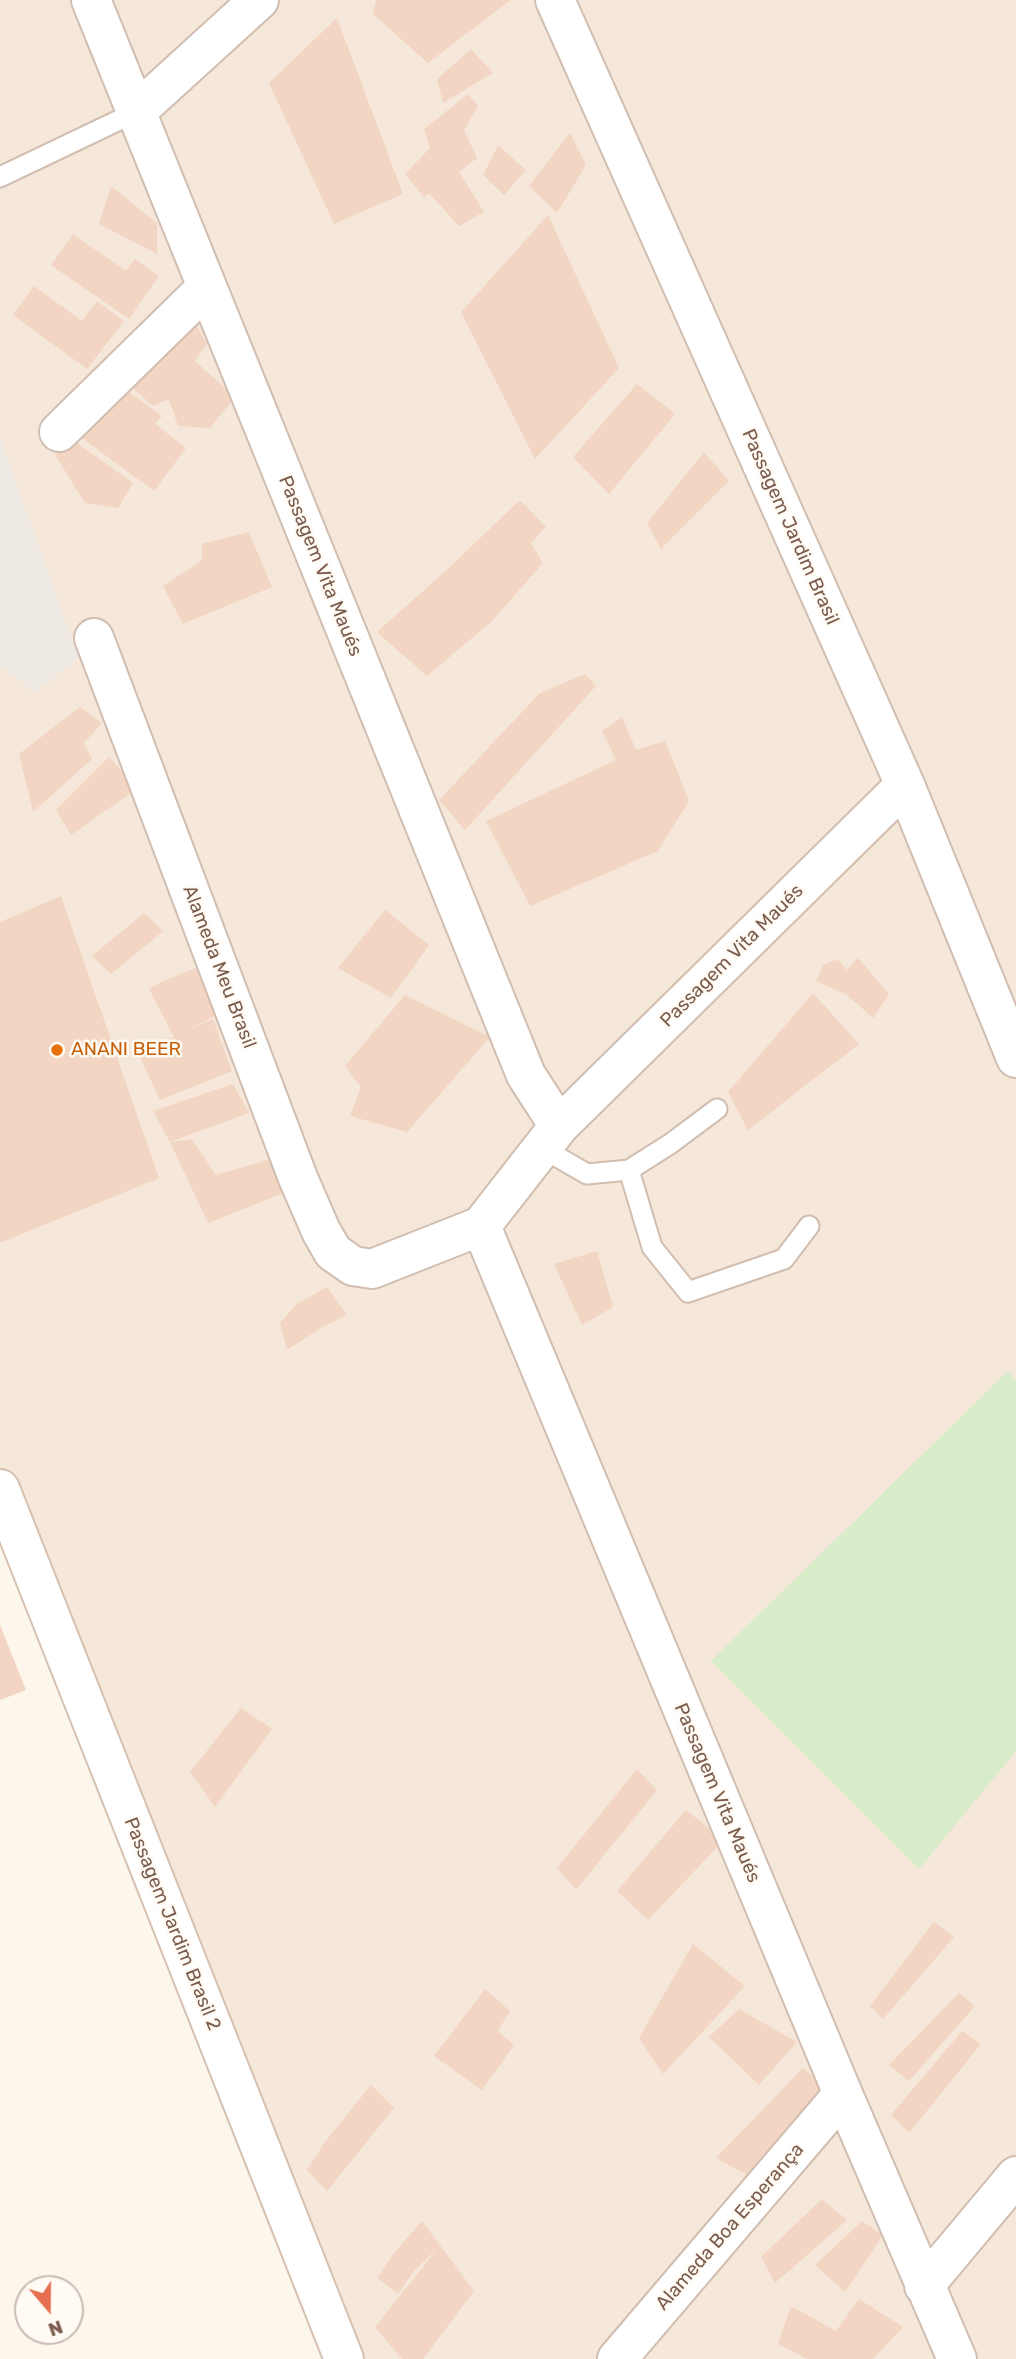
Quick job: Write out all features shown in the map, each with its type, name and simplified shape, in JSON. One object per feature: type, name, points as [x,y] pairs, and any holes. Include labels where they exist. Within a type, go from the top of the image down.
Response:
[{"type":"street","name":"Passagem Vita Maués","points":[[91,0],[550,1137]]},
{"type":"street","points":[[136,112],[259,0]]},
{"type":"street","name":"Passagem Jardim Brasil","points":[[555,0],[905,785],[1016,1058]]},
{"type":"street","points":[[59,432],[206,287]]},
{"type":"street","name":"Alameda Meu Brasil","points":[[94,638],[298,1178],[333,1252],[353,1266],[372,1269],[481,1226]]},
{"type":"street","name":"Passagem Vita Maués","points":[[905,785],[550,1137],[481,1226],[843,2094],[957,2359]]},
{"type":"street","name":"Passagem Jardim Brasil 2","points":[[0,1489],[344,2359]]},
{"type":"street","name":"Alameda Boa Esperança","points":[[617,2359],[843,2094]]},
{"type":"street","points":[[924,2286],[1016,2176]]},
{"type":"lane","points":[[0,177],[136,112]]},
{"type":"lane","points":[[550,1137],[587,1174],[629,1170],[717,1109]]},
{"type":"lane","points":[[629,1170],[652,1247],[688,1292],[784,1259],[809,1226]]},
{"type":"shaded area","points":[[0,0],[1016,0],[1016,2359],[355,2359],[0,1507]]},
{"type":"shaded area","points":[[0,438],[79,658],[35,692],[0,666]]},
{"type":"green space","points":[[1008,1371],[1016,1380],[1016,1751],[919,1869],[711,1661]]},
{"type":"building","points":[[376,0],[511,0],[428,63],[373,14]]},
{"type":"building","points":[[337,18],[403,194],[334,224],[269,83]]},
{"type":"building","points":[[471,49],[493,73],[443,103],[437,79]]},
{"type":"building","points":[[468,94],[478,106],[464,130],[477,158],[459,172],[484,212],[459,226],[429,193],[424,197],[405,174],[430,148],[424,129]]},
{"type":"building","points":[[570,133],[586,165],[557,213],[529,186]]},
{"type":"building","points":[[498,145],[526,170],[504,195],[483,175]]},
{"type":"building","points":[[111,186],[157,223],[157,254],[99,224]]},
{"type":"building","points":[[548,215],[619,368],[535,459],[461,312]]},
{"type":"building","points":[[73,234],[126,271],[135,259],[159,276],[129,319],[51,265]]},
{"type":"building","points":[[34,286],[82,321],[97,301],[124,321],[87,369],[13,315]]},
{"type":"building","points":[[193,319],[207,344],[195,361],[235,397],[210,428],[178,426],[169,399],[153,406],[126,382]]},
{"type":"building","points":[[118,384],[162,416],[155,424],[186,448],[154,491],[79,436]]},
{"type":"building","points":[[637,384],[675,414],[609,494],[573,457]]},
{"type":"building","points":[[73,440],[133,483],[118,508],[85,503],[55,455]]},
{"type":"building","points":[[704,452],[729,481],[661,549],[647,523]]},
{"type":"building","points":[[520,500],[546,527],[531,543],[543,563],[492,621],[427,676],[377,632]]},
{"type":"building","points":[[249,532],[272,587],[183,624],[163,586],[202,560],[202,544]]},
{"type":"building","points":[[585,674],[596,686],[465,830],[439,800],[540,693]]},
{"type":"building","points":[[80,707],[102,723],[84,743],[92,759],[33,812],[19,754]]},
{"type":"building","points":[[622,717],[636,750],[665,741],[689,801],[658,851],[530,906],[486,821],[616,760],[602,731]]},
{"type":"building","points":[[109,757],[138,788],[71,835],[56,810]]},
{"type":"building","name":"ANANI BEER","points":[[61,896],[159,1178],[0,1243],[0,922]]},
{"type":"building","points":[[385,910],[429,945],[391,998],[338,968]]},
{"type":"building","points":[[144,913],[163,931],[111,974],[92,956]]},
{"type":"building","points":[[858,958],[889,994],[873,1018],[847,995],[816,981],[823,965],[838,959],[846,970]]},
{"type":"building","points":[[201,966],[224,1011],[186,1031],[213,1019],[232,1071],[160,1100],[138,1053],[174,1037],[149,989]]},
{"type":"building","points":[[813,993],[859,1044],[748,1130],[728,1092]]},
{"type":"building","points":[[405,995],[490,1037],[407,1132],[350,1116],[361,1087],[345,1066]]},
{"type":"building","points":[[233,1084],[249,1113],[170,1142],[153,1111]]},
{"type":"building","points":[[192,1139],[216,1175],[281,1156],[293,1189],[208,1223],[170,1142]]},
{"type":"building","points":[[597,1251],[613,1307],[582,1325],[554,1264]]},
{"type":"building","points":[[327,1287],[347,1315],[287,1350],[280,1323],[297,1304]]},
{"type":"building","points":[[0,1625],[26,1690],[0,1700]]},
{"type":"building","points":[[241,1708],[272,1729],[215,1807],[190,1772]]},
{"type":"building","points":[[637,1769],[657,1790],[576,1890],[557,1868]]},
{"type":"building","points":[[686,1810],[724,1840],[648,1920],[617,1891]]},
{"type":"building","points":[[934,1922],[954,1937],[883,2019],[870,2006]]},
{"type":"building","points":[[693,1944],[745,1986],[663,2074],[639,2038]]},
{"type":"building","points":[[485,1989],[510,2011],[498,2031],[514,2045],[482,2090],[434,2056]]},
{"type":"building","points":[[959,1993],[975,2006],[909,2081],[889,2065]]},
{"type":"building","points":[[739,2009],[797,2042],[759,2085],[709,2037]]},
{"type":"building","points":[[962,2031],[981,2044],[909,2133],[891,2115]]},
{"type":"building","points":[[803,2068],[825,2087],[751,2177],[716,2158]]},
{"type":"building","points":[[371,2085],[394,2108],[327,2191],[307,2170],[325,2142]]},
{"type":"building","points":[[822,2199],[847,2220],[775,2283],[761,2257]]},
{"type":"building","points":[[422,2221],[474,2291],[423,2359],[402,2359],[375,2327],[438,2248],[414,2271],[398,2294],[377,2278]]},
{"type":"building","points":[[862,2221],[883,2235],[845,2292],[815,2265]]},
{"type":"building","points":[[859,2299],[903,2327],[873,2359],[807,2359],[778,2344],[791,2306],[836,2331]]},
{"type":"place","name":"ANANI BEER","points":[[57,1050]]}]
